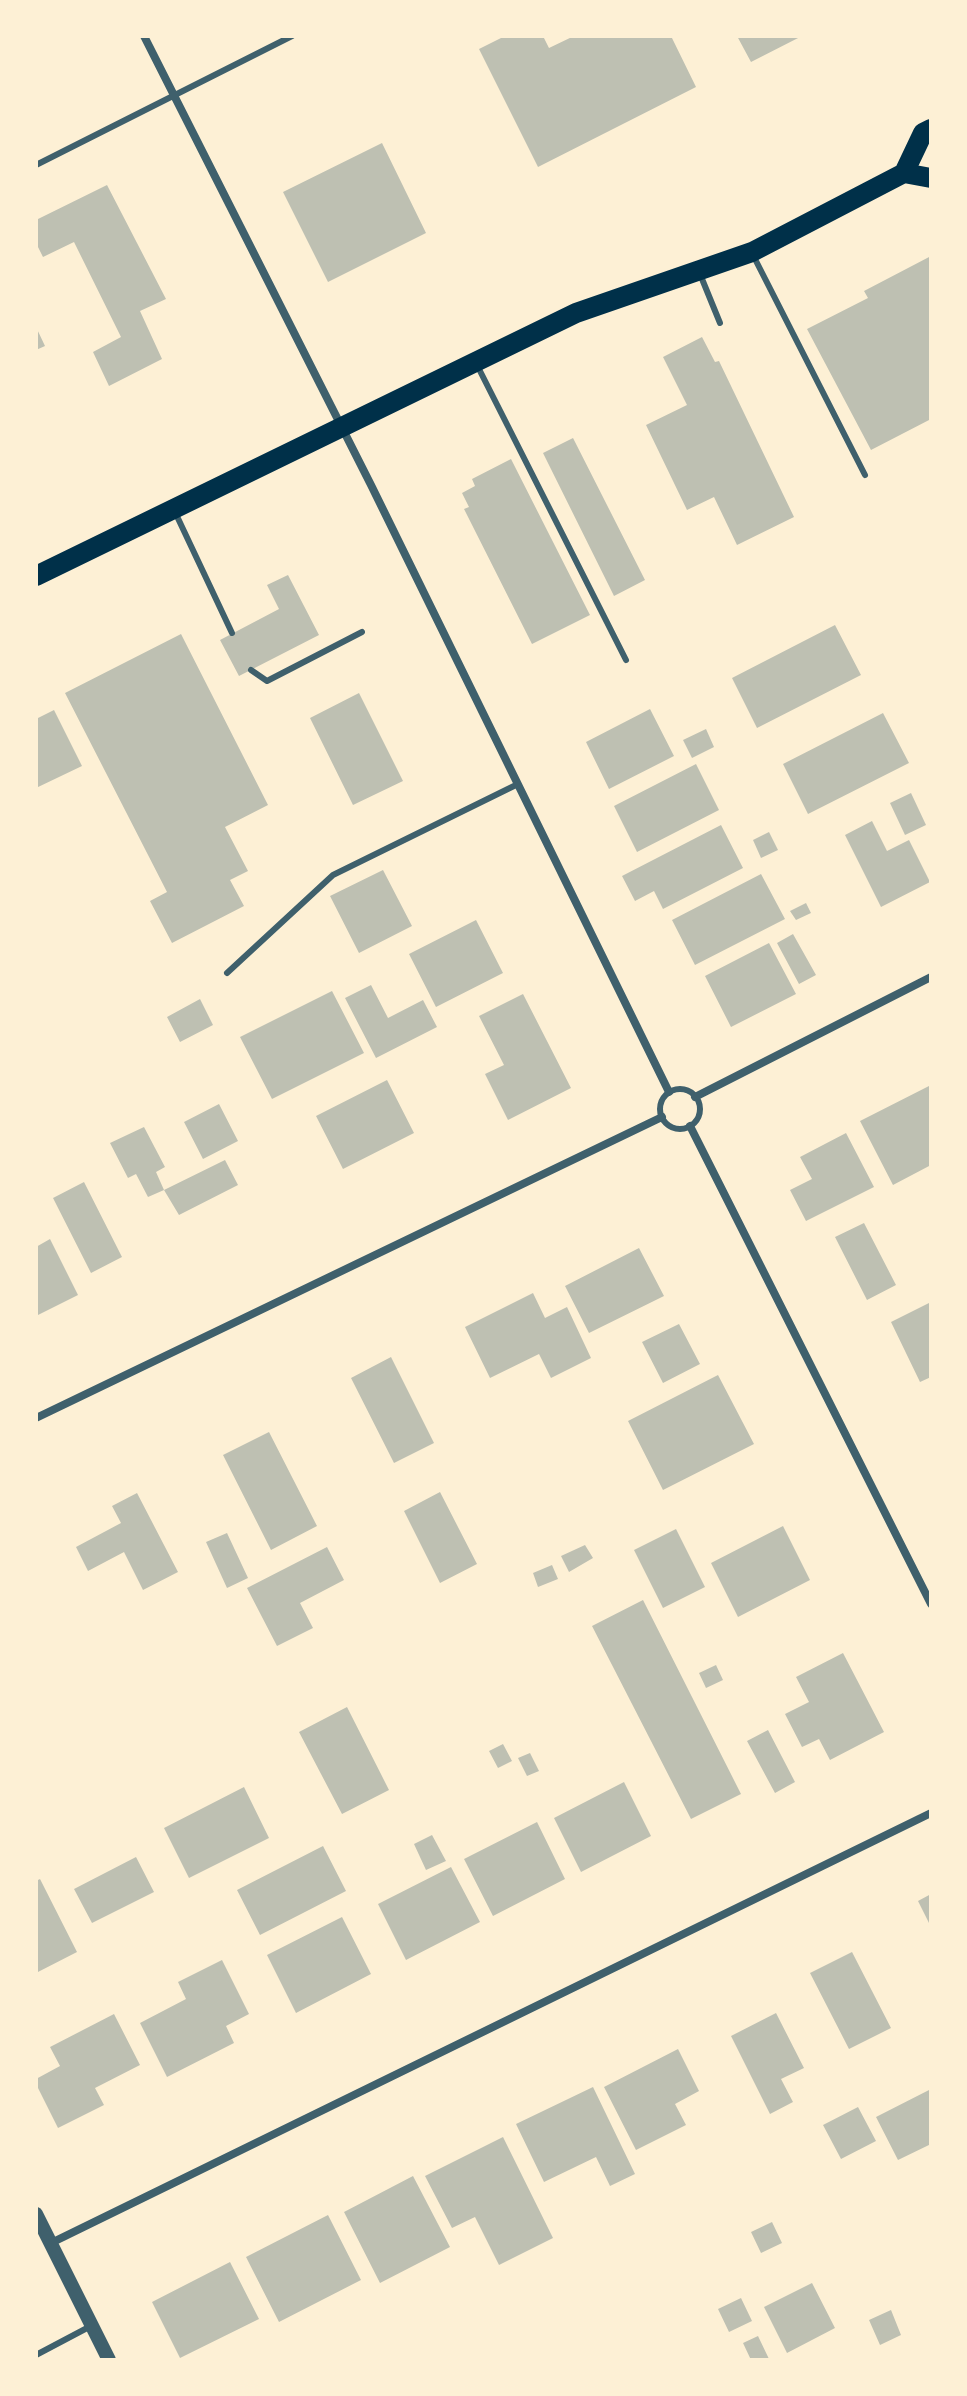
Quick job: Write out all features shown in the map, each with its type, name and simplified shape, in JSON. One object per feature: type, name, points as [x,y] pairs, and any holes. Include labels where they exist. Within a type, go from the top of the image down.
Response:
[{"type":"main road","points":[[36,576],[576,313],[752,252],[904,173],[923,133],[931,129]]},
{"type":"main road","points":[[904,173],[931,178]]},
{"type":"street","points":[[144,36],[341,426],[669,1092]]},
{"type":"street","points":[[695,1097],[931,977]]},
{"type":"street","points":[[36,1418],[662,1117]]},
{"type":"street","points":[[690,1126],[931,1604]]},
{"type":"street","points":[[51,2243],[931,1813]]},
{"type":"street","points":[[36,2214],[109,2360]]},
{"type":"lane","points":[[36,165],[292,36]]},
{"type":"lane","points":[[752,252],[865,475]]},
{"type":"lane","points":[[699,271],[720,323]]},
{"type":"lane","points":[[476,361],[626,660]]},
{"type":"lane","points":[[174,508],[232,633]]},
{"type":"lane","points":[[251,670],[267,681],[362,632]]},
{"type":"lane","points":[[227,973],[333,875],[518,784]]},
{"type":"lane","points":[[682,1090],[695,1097],[700,1106],[699,1113],[690,1126],[674,1128],[662,1117],[661,1103],[669,1092],[682,1090]]},
{"type":"lane","points":[[36,2355],[91,2326]]},
{"type":"building","points":[[505,36],[543,36],[549,48],[574,36],[671,36],[696,87],[538,167],[479,49]]},
{"type":"building","points":[[737,36],[802,36],[751,62]]},
{"type":"building","points":[[382,143],[426,233],[328,282],[283,192]]},
{"type":"building","points":[[107,185],[166,299],[140,311],[162,359],[109,386],[93,352],[121,337],[74,242],[43,257],[36,243],[36,220]]},
{"type":"building","points":[[931,256],[931,419],[871,450],[807,329],[868,298],[864,291]]},
{"type":"building","points":[[36,327],[45,346],[36,350]]},
{"type":"building","points":[[702,337],[715,362],[719,361],[794,517],[737,545],[714,497],[687,510],[646,425],[687,405],[663,357]]},
{"type":"building","points":[[573,438],[645,580],[614,596],[543,453]]},
{"type":"building","points":[[511,459],[590,615],[532,644],[464,509],[469,507],[462,493],[475,486],[472,479]]},
{"type":"building","points":[[288,575],[319,635],[239,676],[220,640],[279,609],[267,585]]},
{"type":"building","points":[[835,625],[861,675],[757,728],[732,678]]},
{"type":"building","points":[[181,634],[268,805],[225,827],[248,871],[230,880],[244,906],[172,943],[150,901],[167,892],[65,693]]},
{"type":"building","points":[[359,693],[403,781],[353,805],[310,718]]},
{"type":"building","points":[[650,709],[674,756],[609,789],[586,742]]},
{"type":"building","points":[[54,710],[82,766],[36,788],[36,719]]},
{"type":"building","points":[[883,713],[909,763],[808,814],[783,764]]},
{"type":"building","points":[[706,729],[714,747],[692,758],[683,740]]},
{"type":"building","points":[[696,764],[719,810],[637,852],[614,806]]},
{"type":"building","points":[[911,793],[926,825],[905,835],[890,803]]},
{"type":"building","points":[[872,821],[887,851],[909,840],[930,882],[881,907],[845,835]]},
{"type":"building","points":[[721,825],[743,868],[663,909],[654,891],[635,901],[622,876]]},
{"type":"building","points":[[769,832],[778,850],[761,858],[753,840]]},
{"type":"building","points":[[383,870],[412,926],[359,953],[330,896]]},
{"type":"building","points":[[761,874],[785,919],[695,965],[672,920]]},
{"type":"building","points":[[806,903],[811,913],[796,920],[790,911]]},
{"type":"building","points":[[476,920],[503,973],[436,1007],[409,954]]},
{"type":"building","points":[[793,934],[816,975],[799,984],[777,943]]},
{"type":"building","points":[[769,943],[796,994],[731,1027],[705,976]]},
{"type":"building","points":[[371,985],[388,1018],[423,1000],[437,1027],[376,1058],[345,998]]},
{"type":"building","points":[[332,991],[364,1053],[272,1099],[240,1037]]},
{"type":"building","points":[[523,994],[571,1088],[508,1120],[485,1074],[504,1065],[479,1016]]},
{"type":"building","points":[[200,999],[213,1025],[180,1042],[167,1017]]},
{"type":"building","points":[[387,1080],[414,1133],[343,1169],[316,1116]]},
{"type":"building","points":[[929,1086],[931,1165],[893,1185],[860,1121]]},
{"type":"building","points":[[219,1104],[238,1141],[203,1159],[184,1122]]},
{"type":"building","points":[[144,1127],[165,1167],[156,1172],[164,1190],[148,1197],[136,1174],[128,1178],[110,1143]]},
{"type":"building","points":[[846,1133],[874,1187],[806,1221],[790,1190],[812,1179],[800,1157]]},
{"type":"building","points":[[225,1160],[238,1185],[179,1215],[164,1190]]},
{"type":"building","points":[[84,1182],[122,1257],[91,1273],[53,1198]]},
{"type":"building","points":[[864,1223],[896,1285],[867,1300],[835,1237]]},
{"type":"building","points":[[50,1239],[78,1295],[36,1316],[36,1247]]},
{"type":"building","points":[[639,1248],[664,1296],[589,1333],[565,1286]]},
{"type":"building","points":[[533,1293],[545,1318],[567,1307],[591,1358],[551,1378],[539,1354],[490,1378],[465,1327]]},
{"type":"building","points":[[931,1302],[931,1377],[920,1382],[891,1322]]},
{"type":"building","points":[[679,1324],[700,1364],[663,1383],[642,1342]]},
{"type":"building","points":[[391,1357],[434,1443],[394,1463],[351,1378]]},
{"type":"building","points":[[718,1375],[754,1444],[663,1490],[628,1421]]},
{"type":"building","points":[[269,1432],[317,1526],[271,1550],[223,1455]]},
{"type":"building","points":[[440,1492],[477,1564],[440,1583],[404,1511]]},
{"type":"building","points":[[137,1493],[178,1572],[143,1590],[124,1552],[88,1571],[76,1547],[121,1523],[112,1506]]},
{"type":"building","points":[[783,1526],[810,1580],[738,1617],[711,1563]]},
{"type":"building","points":[[676,1529],[705,1587],[663,1608],[634,1550]]},
{"type":"building","points":[[227,1533],[248,1578],[227,1588],[206,1542]]},
{"type":"building","points":[[585,1545],[593,1558],[569,1572],[561,1556]]},
{"type":"building","points":[[327,1547],[344,1580],[300,1603],[313,1628],[277,1646],[247,1588]]},
{"type":"building","points":[[552,1565],[558,1579],[538,1587],[533,1573]]},
{"type":"building","points":[[643,1600],[741,1794],[691,1819],[592,1626]]},
{"type":"building","points":[[843,1653],[884,1732],[830,1760],[819,1739],[802,1747],[785,1714],[809,1702],[796,1677]]},
{"type":"building","points":[[716,1665],[723,1680],[706,1688],[699,1673]]},
{"type":"building","points":[[347,1707],[389,1790],[342,1814],[299,1732]]},
{"type":"building","points":[[768,1730],[795,1782],[775,1793],[747,1741]]},
{"type":"building","points":[[503,1744],[512,1761],[498,1768],[489,1751]]},
{"type":"building","points":[[530,1753],[539,1771],[527,1776],[518,1758]]},
{"type":"building","points":[[624,1782],[651,1836],[581,1872],[554,1818]]},
{"type":"building","points":[[244,1787],[269,1838],[189,1878],[164,1828]]},
{"type":"building","points":[[537,1822],[565,1879],[493,1916],[464,1859]]},
{"type":"building","points":[[432,1835],[446,1861],[426,1870],[414,1844]]},
{"type":"building","points":[[323,1846],[346,1891],[260,1935],[237,1890]]},
{"type":"building","points":[[136,1857],[154,1892],[92,1923],[74,1889]]},
{"type":"building","points":[[451,1867],[480,1922],[406,1960],[378,1904]]},
{"type":"building","points":[[40,1879],[77,1952],[36,1973],[36,1881]]},
{"type":"building","points":[[931,1894],[931,1927],[918,1901]]},
{"type":"building","points":[[342,1917],[371,1974],[296,2013],[267,1955]]},
{"type":"building","points":[[852,1952],[891,2028],[849,2049],[810,1973]]},
{"type":"building","points":[[222,1960],[249,2014],[226,2026],[234,2043],[167,2077],[140,2023],[186,1999],[178,1982]]},
{"type":"building","points":[[776,2013],[804,2068],[781,2079],[793,2102],[770,2114],[731,2036]]},
{"type":"building","points":[[114,2014],[140,2065],[95,2088],[104,2105],[58,2128],[36,2084],[36,2079],[60,2066],[50,2047]]},
{"type":"building","points":[[678,2049],[699,2091],[675,2104],[686,2125],[636,2150],[604,2087]]},
{"type":"building","points":[[593,2087],[635,2174],[610,2186],[596,2157],[544,2182],[516,2124]]},
{"type":"building","points":[[931,2089],[931,2144],[898,2160],[876,2117]]},
{"type":"building","points":[[858,2107],[876,2141],[841,2159],[823,2125]]},
{"type":"building","points":[[503,2137],[553,2238],[499,2265],[475,2217],[452,2228],[425,2176]]},
{"type":"building","points":[[413,2176],[450,2247],[380,2283],[344,2212]]},
{"type":"building","points":[[328,2215],[361,2280],[279,2322],[246,2257]]},
{"type":"building","points":[[772,2222],[782,2243],[761,2253],[751,2232]]},
{"type":"building","points":[[230,2262],[259,2319],[180,2358],[152,2302]]},
{"type":"building","points":[[812,2283],[835,2328],[787,2353],[764,2307]]},
{"type":"building","points":[[741,2298],[752,2321],[729,2332],[718,2309]]},
{"type":"building","points":[[891,2310],[901,2335],[880,2345],[869,2320]]},
{"type":"building","points":[[758,2336],[767,2360],[751,2360],[743,2343]]}]
